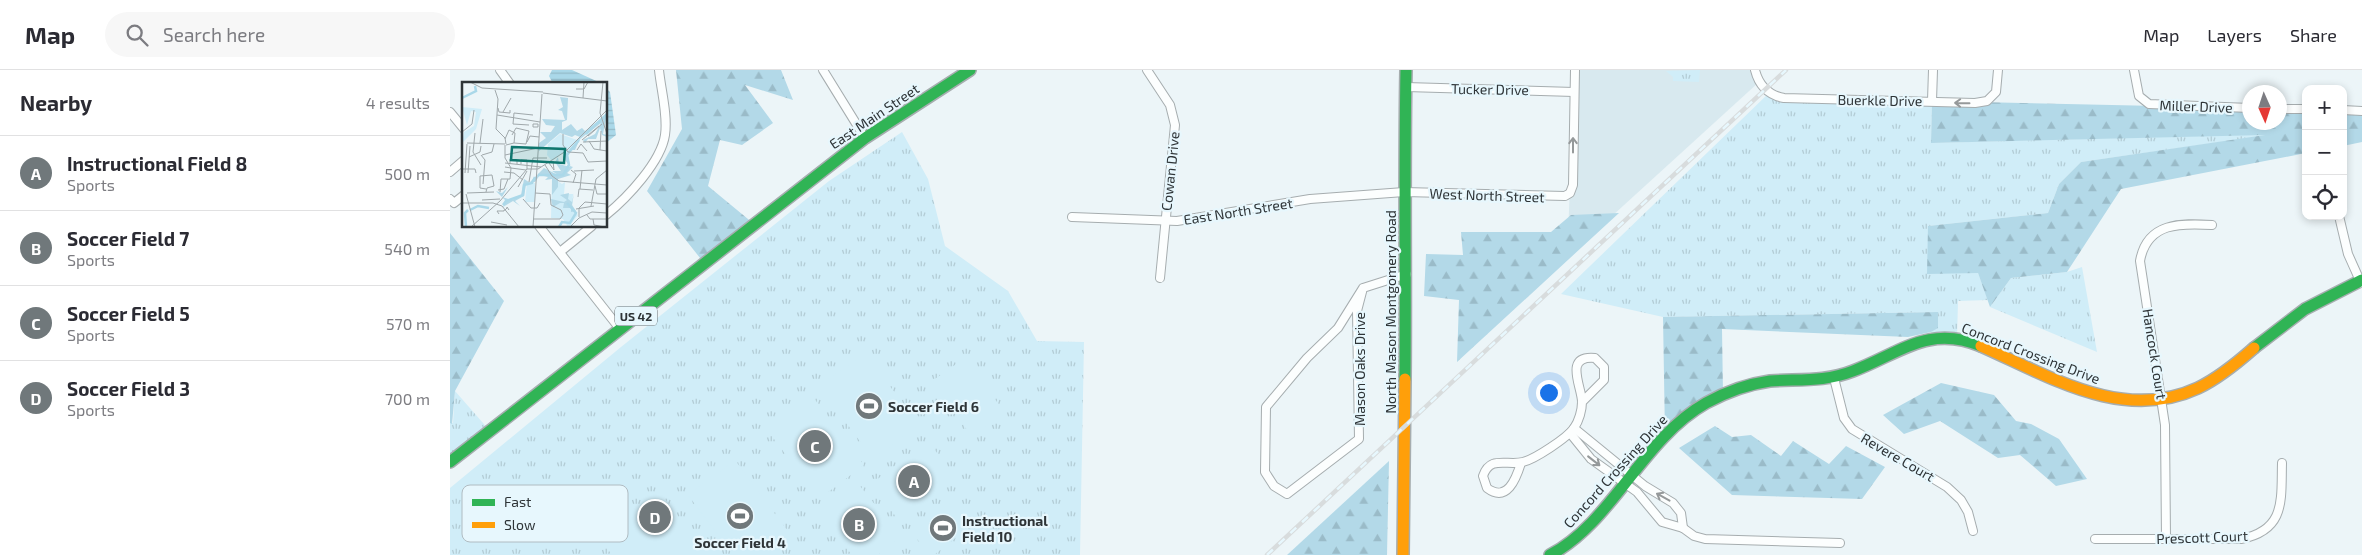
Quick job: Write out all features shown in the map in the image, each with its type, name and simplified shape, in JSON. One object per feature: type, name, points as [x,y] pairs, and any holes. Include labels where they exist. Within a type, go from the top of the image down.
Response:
[{"type":"main road","name":"East Main Street","points":[[620,329],[865,138],[970,70]]},
{"type":"main road","name":"North Mason Montgomery Road","points":[[1403,555],[1407,274],[1404,192],[1406,70]]},
{"type":"main road","name":"Concord Crossing Drive","points":[[1550,555],[1571,542],[1684,418],[1722,394],[1766,382],[1834,378],[1919,341],[1948,338],[1984,348],[2090,394],[2127,401],[2162,399],[2184,393],[2218,377],[2304,309],[2361,282]]},
{"type":"main road","name":"US 42","points":[[450,462],[620,329]]},
{"type":"street","points":[[500,70],[509,82]]},
{"type":"street","points":[[608,213],[636,186],[655,160],[664,143],[666,130],[659,70]]},
{"type":"street","points":[[823,70],[865,138]]},
{"type":"street","name":"Cowan Drive","points":[[1147,70],[1170,105],[1174,117],[1160,278]]},
{"type":"street","points":[[1574,92],[1575,70]]},
{"type":"street","name":"Buerkle Drive","points":[[1755,70],[1759,82],[1769,94],[1784,98],[1975,103],[1990,98],[1998,85],[1998,70]]},
{"type":"street","points":[[1932,101],[1933,70]]},
{"type":"street","name":"Miller Drive","points":[[2134,70],[2137,91],[2144,102],[2155,105],[2242,108]]},
{"type":"street","name":"Tucker Drive","points":[[1406,87],[1574,92]]},
{"type":"street","name":"West North Street","points":[[1404,192],[1552,197],[1570,193],[1573,185],[1574,92]]},
{"type":"street","points":[[2287,109],[2302,110]]},
{"type":"street","points":[[2347,110],[2362,111]]},
{"type":"street","points":[[450,112],[462,127]]},
{"type":"street","points":[[450,172],[462,162]]},
{"type":"street","name":"East North Street","points":[[1072,217],[1165,221],[1310,199],[1404,192]]},
{"type":"street","points":[[450,199],[454,203],[462,197]]},
{"type":"street","points":[[2340,220],[2348,254],[2361,282]]},
{"type":"street","name":"Hancock Court","points":[[2166,539],[2166,445],[2162,399],[2140,268],[2141,254],[2151,238],[2167,227],[2193,224],[2212,225]]},
{"type":"street","points":[[542,228],[620,329]]},
{"type":"street","points":[[560,252],[590,228]]},
{"type":"street","points":[[1363,288],[1407,274]]},
{"type":"street","name":"Mason Oaks Drive","points":[[1363,288],[1357,312],[1359,439],[1287,494],[1274,486],[1265,472],[1266,407],[1308,358],[1338,328],[1363,288]]},
{"type":"street","points":[[1521,462],[1514,483],[1504,492],[1492,492],[1487,488],[1483,476],[1490,465],[1502,462],[1521,462],[1572,430],[1578,421],[1582,402],[1575,377],[1578,364],[1582,360],[1595,358],[1604,367],[1604,380],[1582,402]]},
{"type":"street","name":"Revere Court","points":[[1834,378],[1844,418],[1852,429],[1947,486],[1961,500],[1968,512],[1973,531]]},
{"type":"street","points":[[1572,430],[1628,479],[1636,492],[1662,522],[1683,528],[1694,536],[1705,539],[1840,543]]},
{"type":"street","points":[[1572,430],[1591,459],[1673,503],[1681,513],[1683,528]]},
{"type":"street","name":"Prescott Court","points":[[2095,538],[2241,539],[2254,536],[2265,530],[2274,521],[2280,509],[2282,463]]},
{"type":"shaded area","points":[[552,70],[572,70],[599,82],[552,82],[549,76]]},
{"type":"shaded area","points":[[1575,70],[1755,70],[1759,82],[1567,257]]},
{"type":"shaded area","points":[[608,90],[610,92],[616,135],[608,141]]},
{"type":"green space","points":[[676,70],[781,70],[793,100],[745,85],[773,123],[742,145],[720,140],[708,186],[754,224],[704,263],[647,191],[682,129]]},
{"type":"green space","points":[[1700,70],[1699,82],[1673,81],[1673,77],[1666,71]]},
{"type":"green space","points":[[1769,93],[1784,98],[1932,101],[1931,143],[2276,134],[2081,162],[2059,184],[2048,213],[1928,226],[1978,273],[1988,300],[1958,301],[1957,339],[1932,338],[1931,332],[1938,327],[1938,312],[1663,317],[1561,294]]},
{"type":"green space","points":[[1932,101],[2242,108],[2242,130],[2287,130],[2287,109],[2302,110],[2302,154],[2121,189],[2067,272],[2011,278],[1990,307],[1978,273],[1927,274],[1928,226],[2048,213],[2059,184],[2081,162],[2265,135],[1931,143]]},
{"type":"green space","points":[[2347,111],[2362,111],[2362,142],[2347,145]]},
{"type":"green space","points":[[902,132],[928,179],[945,246],[1008,291],[1037,341],[1084,342],[1080,555],[450,555],[450,488],[621,347],[829,181]]},
{"type":"green space","points":[[1619,213],[1457,362],[1459,300],[1424,296],[1426,254],[1463,255],[1461,232],[1551,232],[1571,215]]},
{"type":"green space","points":[[450,233],[504,301],[455,391],[452,424],[450,423]]},
{"type":"green space","points":[[2082,267],[2097,352],[1990,307],[2011,278],[2067,272]]},
{"type":"green space","points":[[1938,312],[1938,328],[1931,332],[1908,337],[1722,329],[1723,394],[1665,436],[1663,317]]},
{"type":"green space","name":"Soccer Field 6","points":[[865,353],[919,425],[873,459],[819,386]]},
{"type":"green space","points":[[965,358],[1005,413],[972,437],[932,381]]},
{"type":"green space","points":[[1941,383],[1994,395],[2016,421],[2031,424],[2059,439],[2087,479],[2056,486],[2020,455],[1998,458],[1940,421],[1904,434],[1883,415]]},
{"type":"green space","points":[[455,391],[490,431],[450,462],[450,423],[453,423]]},
{"type":"green space","points":[[810,393],[864,465],[819,499],[765,427]]},
{"type":"green space","points":[[1715,426],[1732,437],[1751,435],[1781,456],[1793,441],[1829,464],[1846,446],[1885,467],[1862,499],[1732,495],[1679,448]]},
{"type":"green space","points":[[928,441],[957,479],[900,522],[871,484]]},
{"type":"green space","name":"Soccer Field 4","points":[[735,460],[792,537],[767,555],[733,555],[688,495]]},
{"type":"green space","points":[[1389,461],[1387,555],[1287,555]]},
{"type":"green space","points":[[856,481],[901,537],[878,555],[852,555],[817,512]]},
{"type":"green space","points":[[662,495],[707,555],[612,555],[602,542],[628,542],[628,520]]},
{"type":"green space","name":"Instructional Field 10","points":[[954,500],[973,524],[934,555],[930,555],[912,533]]},
{"type":"railway","points":[[1267,555],[1786,70]]},
{"type":"traffic: fast","points":[[450,462],[865,138],[970,70]]},
{"type":"traffic: fast","points":[[1405,379],[1406,70]]},
{"type":"traffic: fast","points":[[2254,348],[2305,309],[2362,280]]},
{"type":"traffic: fast","points":[[1550,555],[1572,541],[1592,523],[1663,437],[1683,419],[1714,399],[1737,389],[1762,382],[1843,375],[1914,344],[1929,340],[1945,338],[1962,340],[1981,346]]},
{"type":"traffic: slow","points":[[1981,346],[2060,382],[2114,398],[2142,400],[2170,397],[2198,388],[2220,375],[2254,348]]},
{"type":"traffic: slow","points":[[1403,555],[1405,379]]},
{"type":"place","name":"Soccer Field 6","points":[[869,406]]},
{"type":"place","name":"Soccer Field 5","points":[[815,446]]},
{"type":"place","name":"Instructional Field 8","points":[[914,481]]},
{"type":"place","name":"Soccer Field 4","points":[[740,516]]},
{"type":"place","name":"Soccer Field 3","points":[[655,517]]},
{"type":"place","name":"Soccer Field 7","points":[[859,524]]},
{"type":"place","name":"Instructional Field 10","points":[[943,528]]}]
